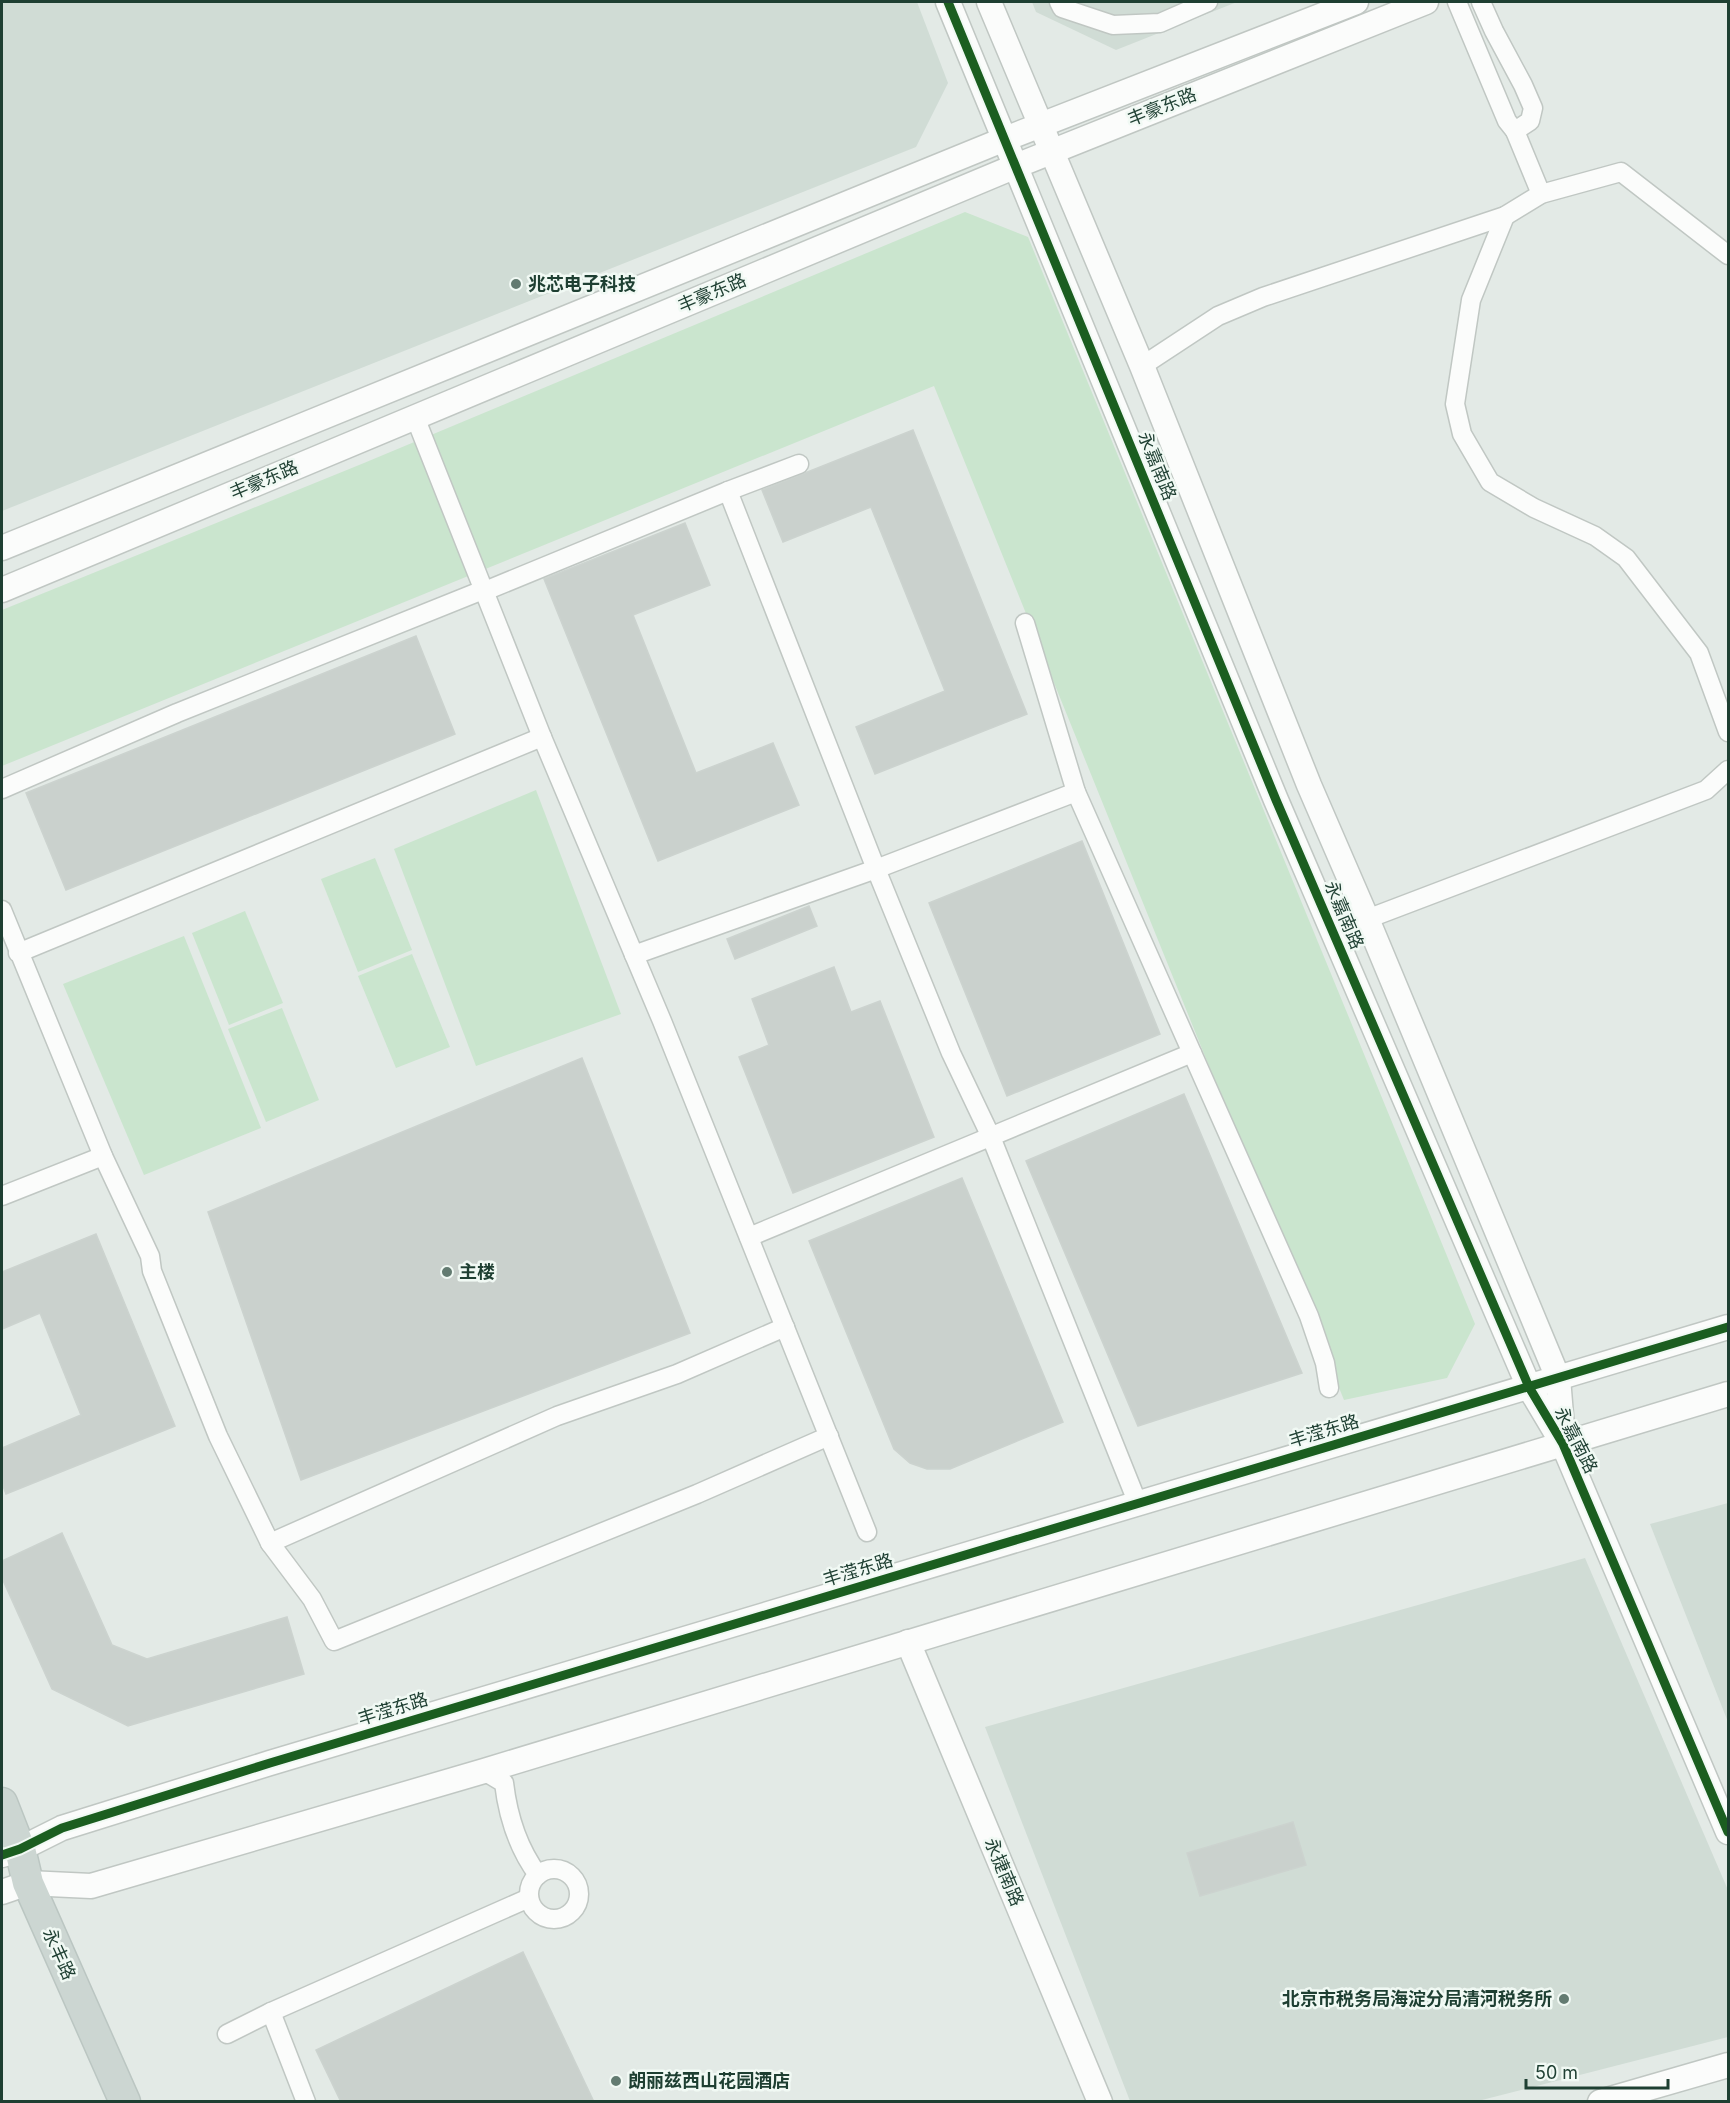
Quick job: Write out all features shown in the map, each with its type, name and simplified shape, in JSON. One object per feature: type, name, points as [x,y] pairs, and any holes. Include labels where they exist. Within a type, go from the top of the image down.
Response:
[{"type":"main road","name":"永丰路","points":[[2,1803],[15,1888],[125,2102]]},
{"type":"street","name":"永嘉南路","points":[[948,2],[1276,800],[1529,1387],[1563,1444],[1728,1832]]},
{"type":"street","name":"永嘉南路","points":[[989,2],[1142,366],[1305,774],[1558,1378],[1563,1444]]},
{"type":"street","points":[[1059,2],[1062,8],[1113,25],[1160,23],[1208,2]]},
{"type":"street","name":"丰豪东路","points":[[2,548],[1005,139],[1356,2]]},
{"type":"street","name":"丰豪东路","points":[[2,590],[1016,166],[1426,2]]},
{"type":"street","points":[[1457,2],[1507,121],[1515,131],[1541,194]]},
{"type":"street","points":[[1481,2],[1533,108],[1530,122],[1515,131]]},
{"type":"street","points":[[1142,366],[1218,316],[1263,297],[1505,216],[1541,194],[1621,172],[1728,255]]},
{"type":"street","points":[[1505,216],[1471,300],[1455,404],[1462,434],[1490,482],[1534,508],[1595,536],[1626,558],[1700,653],[1728,732]]},
{"type":"street","points":[[415,417],[542,737],[634,955],[867,1532]]},
{"type":"street","points":[[2,789],[177,713],[799,464]]},
{"type":"street","points":[[728,491],[876,869],[951,1053],[991,1137],[1138,1504]]},
{"type":"street","points":[[1025,623],[1076,792],[1309,1316],[1325,1363],[1329,1388]]},
{"type":"street","points":[[18,953],[542,737]]},
{"type":"street","points":[[1367,919],[1706,790],[1728,770]]},
{"type":"street","points":[[634,955],[876,869],[1076,792]]},
{"type":"street","points":[[2,910],[103,1156],[150,1256],[152,1270],[218,1436],[270,1543],[312,1599],[334,1641],[697,1494],[829,1436]]},
{"type":"street","points":[[749,1237],[1192,1053]]},
{"type":"street","points":[[2,1196],[103,1156]]},
{"type":"street","points":[[270,1543],[557,1416],[677,1374],[785,1327]]},
{"type":"street","name":"丰滢东路","points":[[11,1852],[62,1828],[270,1763],[1728,1327]]},
{"type":"street","points":[[15,1888],[91,1886],[484,1771],[1728,1394]]},
{"type":"street","name":"永捷南路","points":[[908,1642],[1100,2102]]},
{"type":"street","points":[[484,1771],[504,1783],[507,1808],[524,1857],[538,1875]]},
{"type":"street","points":[[553,1869],[568,1873],[578,1886],[579,1901],[569,1915],[562,1919],[544,1918],[537,1913],[529,1898],[529,1889],[538,1875],[553,1869]]},
{"type":"street","points":[[227,2034],[271,2012],[529,1898]]},
{"type":"street","points":[[271,2012],[306,2102]]},
{"type":"street","points":[[1600,2102],[1728,2065]]},
{"type":"shaded area","points":[[2,2],[917,2],[948,83],[916,147],[2,511]]},
{"type":"shaded area","points":[[1032,2],[1237,2],[1116,50],[1036,12]]},
{"type":"shaded area","points":[[1728,1503],[1728,1722],[1650,1524]]},
{"type":"shaded area","points":[[1585,1558],[1728,1890],[1728,2037],[1478,2101],[1130,2101],[985,1727]]},
{"type":"green space","points":[[965,212],[1028,237],[1475,1324],[1447,1378],[1344,1400],[934,386],[2,766],[2,610],[364,463]]},
{"type":"green space","points":[[536,790],[621,1014],[476,1066],[394,849]]},
{"type":"green space","points":[[375,858],[412,950],[358,972],[321,879]]},
{"type":"green space","points":[[245,911],[283,1003],[229,1025],[192,933]]},
{"type":"green space","points":[[184,936],[261,1128],[144,1175],[63,984]]},
{"type":"green space","points":[[412,954],[450,1047],[396,1068],[358,976]]},
{"type":"green space","points":[[282,1008],[319,1100],[266,1122],[228,1029]]},
{"type":"building","points":[[913,430],[1027,714],[875,774],[856,727],[945,691],[871,507],[783,542],[762,490]]},
{"type":"building","points":[[685,523],[710,585],[633,615],[696,773],[773,743],[799,805],[658,861],[544,579]]},
{"type":"building","points":[[416,636],[455,734],[66,890],[26,793]]},
{"type":"building","points":[[1082,841],[1160,1034],[1007,1096],[929,903]]},
{"type":"building","points":[[809,906],[817,926],[735,959],[727,939]]},
{"type":"building","points":[[834,967],[851,1012],[880,1001],[934,1137],[793,1193],[739,1057],[769,1045],[752,999]]},
{"type":"building","name":"主楼","points":[[582,1058],[690,1333],[301,1480],[208,1212]]},
{"type":"building","points":[[1184,1094],[1302,1373],[1138,1426],[1026,1161]]},
{"type":"building","points":[[962,1178],[1063,1422],[950,1469],[927,1469],[910,1463],[894,1449],[809,1241]]},
{"type":"building","points":[[96,1234],[175,1426],[6,1494],[2,1483],[2,1448],[81,1415],[40,1313],[2,1329],[2,1272]]},
{"type":"building","points":[[62,1533],[112,1645],[147,1659],[287,1617],[304,1674],[128,1726],[52,1689],[2,1578],[2,1561]]},
{"type":"building","points":[[1293,1822],[1306,1865],[1200,1896],[1187,1853]]},
{"type":"building","points":[[523,1952],[594,2102],[341,2102],[316,2050]]},
{"type":"cycle path","points":[[948,2],[1276,800],[1529,1387],[1563,1444],[1728,1832]]},
{"type":"cycle path","points":[[2,1855],[20,1849],[62,1828],[270,1763],[1728,1327]]},
{"type":"place","name":"兆芯电子科技","points":[[516,284]]},
{"type":"place","name":"主楼","points":[[447,1272]]},
{"type":"place","name":"北京市税务局海淀分局清河税务所","points":[[1564,1999]]},
{"type":"place","name":"朗丽兹西山花园酒店","points":[[616,2081]]}]
